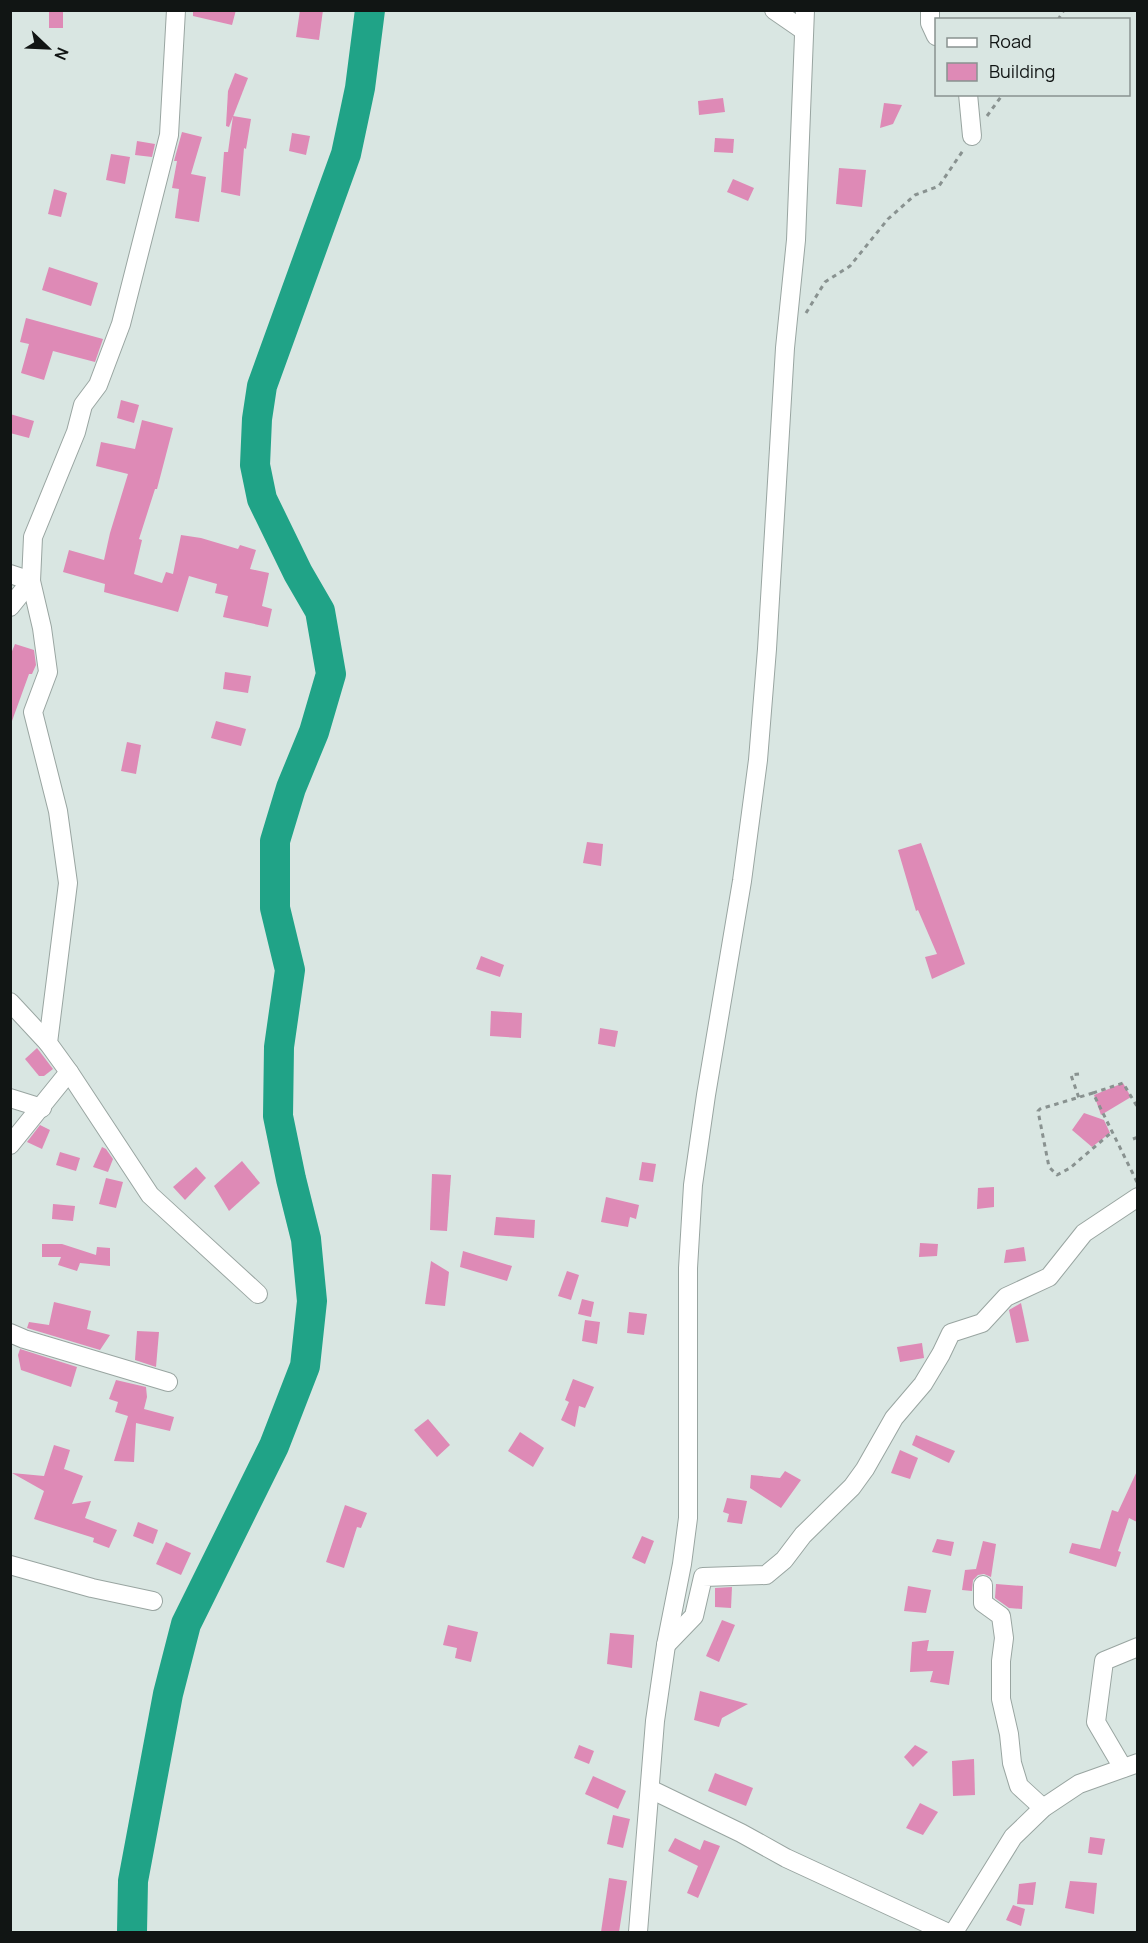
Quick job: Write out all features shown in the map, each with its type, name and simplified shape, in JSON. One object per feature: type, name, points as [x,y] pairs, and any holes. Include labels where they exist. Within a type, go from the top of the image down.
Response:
[{"type":"street","points":[[48,1043],[68,883],[58,811],[33,712],[48,672],[42,628],[31,581],[33,537],[76,432],[83,405],[98,385],[121,324],[169,135],[176,10]]},
{"type":"street","points":[[774,10],[803,30]]},
{"type":"street","points":[[638,1932],[656,1721],[666,1645],[682,1564],[688,1518],[688,1268],[693,1185],[742,881],[758,760],[768,638],[785,348],[796,240],[803,30],[806,10]]},
{"type":"street","points":[[930,10],[930,23],[935,34]]},
{"type":"street","points":[[968,96],[972,136]]},
{"type":"street","points":[[10,574],[31,581]]},
{"type":"street","points":[[10,607],[31,581]]},
{"type":"street","points":[[10,1002],[48,1043],[150,1195],[258,1294]]},
{"type":"street","points":[[10,1145],[69,1072]]},
{"type":"street","points":[[10,1098],[42,1107]]},
{"type":"street","points":[[666,1645],[694,1616],[703,1577],[766,1575],[784,1560],[803,1535],[852,1487],[894,1418],[923,1384],[951,1333],[982,1323],[1006,1297],[1049,1277],[1084,1233],[1137,1197]]},
{"type":"street","points":[[10,1333],[24,1340],[168,1382]]},
{"type":"street","points":[[10,1565],[92,1588],[153,1601]]},
{"type":"street","points":[[984,1585],[983,1603],[1000,1616],[1004,1638],[1001,1661],[1001,1699],[1010,1734],[1012,1763],[1019,1786],[1043,1808]]},
{"type":"street","points":[[954,1932],[1013,1837],[1043,1808],[1079,1784],[1130,1765],[1096,1722],[1104,1661],[1137,1647]]},
{"type":"street","points":[[650,1790],[741,1833],[786,1858],[946,1932]]},
{"type":"path","points":[[802,320],[825,282],[850,266],[888,219],[915,195],[939,186],[1002,96]]},
{"type":"path","points":[[1079,1074],[1071,1075],[1071,1078],[1079,1098]]},
{"type":"path","points":[[1112,1132],[1070,1168],[1057,1175],[1049,1167],[1038,1112],[1040,1109],[1123,1083],[1137,1108]]},
{"type":"path","points":[[1093,1094],[1137,1182]]},
{"type":"building","points":[[49,10],[63,10],[63,28],[49,28]]},
{"type":"building","points":[[193,10],[236,10],[232,25],[193,16]]},
{"type":"building","points":[[300,10],[323,10],[319,40],[296,37]]},
{"type":"building","points":[[235,73],[248,78],[229,127],[226,126],[228,91]]},
{"type":"building","points":[[723,98],[725,112],[699,115],[698,101]]},
{"type":"building","points":[[884,103],[902,105],[893,124],[880,128]]},
{"type":"building","points":[[233,116],[251,119],[246,149],[244,148],[240,196],[221,192],[224,152],[228,152]]},
{"type":"building","points":[[182,132],[202,137],[191,174],[206,177],[199,222],[175,218],[179,189],[172,188],[177,161],[174,161]]},
{"type":"building","points":[[292,133],[310,136],[306,155],[289,151]]},
{"type":"building","points":[[715,138],[734,139],[733,153],[714,152]]},
{"type":"building","points":[[137,141],[155,144],[152,157],[135,155]]},
{"type":"building","points":[[111,154],[130,157],[125,184],[106,180]]},
{"type":"building","points":[[839,168],[866,170],[862,207],[836,204]]},
{"type":"building","points":[[733,179],[754,188],[748,201],[727,192]]},
{"type":"building","points":[[54,189],[67,193],[61,217],[48,214]]},
{"type":"building","points":[[49,267],[98,283],[91,306],[42,290]]},
{"type":"building","points":[[26,318],[103,339],[95,362],[53,351],[44,380],[21,373],[29,344],[20,342]]},
{"type":"building","points":[[121,400],[139,405],[134,423],[117,418]]},
{"type":"building","points":[[10,414],[34,421],[29,438],[10,433]]},
{"type":"building","points":[[142,420],[173,428],[157,489],[155,489],[139,539],[142,540],[134,574],[162,583],[166,572],[173,574],[181,535],[201,538],[238,549],[240,545],[256,550],[250,569],[269,573],[262,606],[272,609],[268,627],[223,617],[228,596],[215,593],[217,584],[189,576],[178,612],[104,592],[105,584],[63,572],[69,550],[104,560],[128,474],[96,466],[101,442],[135,449]]},
{"type":"building","points":[[15,644],[34,650],[36,665],[32,674],[29,674],[12,721],[10,721],[10,656]]},
{"type":"building","points":[[225,672],[251,676],[248,693],[223,689]]},
{"type":"building","points":[[216,721],[246,729],[241,746],[211,738]]},
{"type":"building","points":[[127,742],[141,745],[136,774],[121,771]]},
{"type":"building","points":[[587,842],[603,844],[601,866],[583,863]]},
{"type":"building","points":[[921,843],[965,964],[932,979],[925,957],[937,954],[918,910],[916,911],[898,850]]},
{"type":"building","points":[[481,956],[504,965],[500,977],[476,969]]},
{"type":"building","points":[[491,1011],[522,1013],[521,1038],[490,1036]]},
{"type":"building","points":[[600,1028],[618,1031],[615,1047],[598,1044]]},
{"type":"building","points":[[37,1048],[53,1069],[44,1076],[39,1076],[25,1059]]},
{"type":"building","points":[[1123,1083],[1131,1097],[1101,1115],[1094,1095]]},
{"type":"building","points":[[1084,1113],[1104,1120],[1110,1133],[1092,1147],[1072,1130]]},
{"type":"building","points":[[40,1125],[50,1130],[42,1149],[27,1142]]},
{"type":"building","points":[[102,1147],[113,1159],[108,1172],[93,1167]]},
{"type":"building","points":[[60,1152],[80,1158],[76,1171],[56,1165]]},
{"type":"building","points":[[242,1161],[260,1183],[229,1211],[214,1186]]},
{"type":"building","points":[[642,1162],[656,1164],[653,1182],[639,1180]]},
{"type":"building","points":[[196,1167],[206,1178],[185,1200],[173,1187]]},
{"type":"building","points":[[432,1174],[451,1175],[447,1231],[430,1230]]},
{"type":"building","points":[[106,1178],[123,1182],[116,1208],[99,1204]]},
{"type":"building","points":[[994,1187],[994,1207],[977,1209],[978,1188]]},
{"type":"building","points":[[606,1197],[639,1205],[636,1219],[630,1217],[628,1227],[601,1222]]},
{"type":"building","points":[[53,1204],[75,1206],[73,1221],[52,1219]]},
{"type":"building","points":[[496,1217],[535,1220],[534,1238],[494,1235]]},
{"type":"building","points":[[920,1243],[938,1244],[937,1256],[919,1257]]},
{"type":"building","points":[[42,1244],[62,1244],[96,1255],[97,1247],[110,1248],[110,1266],[80,1263],[77,1271],[58,1265],[61,1257],[42,1257]]},
{"type":"building","points":[[1024,1247],[1026,1261],[1004,1263],[1006,1250]]},
{"type":"building","points":[[463,1251],[512,1266],[507,1281],[460,1267]]},
{"type":"building","points":[[431,1261],[449,1272],[445,1306],[425,1304]]},
{"type":"building","points":[[567,1271],[579,1275],[571,1300],[558,1296]]},
{"type":"building","points":[[582,1299],[594,1302],[591,1317],[578,1314]]},
{"type":"building","points":[[54,1302],[91,1311],[87,1329],[110,1335],[100,1350],[27,1328],[29,1322],[49,1325]]},
{"type":"building","points":[[1021,1303],[1029,1341],[1016,1343],[1009,1310]]},
{"type":"building","points":[[629,1312],[647,1314],[644,1335],[627,1333]]},
{"type":"building","points":[[585,1320],[600,1322],[597,1344],[582,1341]]},
{"type":"building","points":[[137,1331],[159,1332],[156,1367],[135,1360]]},
{"type":"building","points":[[922,1343],[924,1358],[900,1362],[897,1347]]},
{"type":"building","points":[[20,1349],[77,1367],[71,1387],[21,1370],[18,1355]]},
{"type":"building","points":[[573,1379],[594,1387],[585,1408],[579,1406],[575,1427],[561,1420],[569,1402],[565,1400]]},
{"type":"building","points":[[116,1380],[146,1387],[147,1397],[144,1409],[174,1417],[170,1431],[136,1423],[134,1462],[114,1461],[128,1416],[115,1412],[118,1402],[109,1399]]},
{"type":"building","points":[[428,1419],[450,1445],[437,1457],[414,1430]]},
{"type":"building","points":[[520,1432],[544,1448],[533,1467],[508,1451]]},
{"type":"building","points":[[916,1435],[955,1451],[949,1463],[912,1445]]},
{"type":"building","points":[[54,1445],[70,1450],[64,1469],[83,1476],[72,1504],[91,1501],[85,1518],[117,1530],[109,1548],[93,1542],[94,1538],[34,1519],[44,1491],[12,1473],[44,1476]]},
{"type":"building","points":[[900,1450],[918,1458],[910,1479],[891,1473]]},
{"type":"building","points":[[785,1471],[801,1480],[781,1508],[750,1488],[751,1475],[780,1478]]},
{"type":"building","points":[[1137,1471],[1137,1522],[1129,1518],[1118,1551],[1121,1552],[1116,1567],[1069,1553],[1072,1543],[1100,1549],[1112,1510],[1118,1512]]},
{"type":"building","points":[[727,1498],[747,1501],[742,1524],[727,1522],[729,1514],[723,1512]]},
{"type":"building","points":[[345,1505],[367,1513],[361,1528],[357,1527],[344,1568],[326,1562]]},
{"type":"building","points":[[138,1522],[158,1530],[153,1544],[133,1536]]},
{"type":"building","points":[[642,1536],[654,1541],[645,1564],[632,1558]]},
{"type":"building","points":[[937,1539],[954,1542],[951,1556],[932,1552]]},
{"type":"building","points":[[983,1541],[996,1544],[991,1577],[984,1574],[978,1575],[973,1580],[972,1591],[962,1590],[965,1570],[976,1569]]},
{"type":"building","points":[[166,1542],[191,1553],[181,1575],[156,1564]]},
{"type":"building","points":[[996,1584],[1023,1586],[1022,1609],[1009,1608],[995,1598]]},
{"type":"building","points":[[908,1586],[931,1590],[926,1613],[904,1611]]},
{"type":"building","points":[[732,1587],[731,1608],[715,1607],[715,1588]]},
{"type":"building","points":[[722,1620],[735,1625],[719,1662],[706,1656]]},
{"type":"building","points":[[448,1625],[478,1632],[471,1662],[455,1658],[457,1648],[443,1645]]},
{"type":"building","points":[[610,1633],[634,1635],[632,1668],[607,1664]]},
{"type":"building","points":[[929,1640],[927,1651],[954,1651],[949,1685],[930,1682],[933,1671],[910,1672],[912,1642]]},
{"type":"building","points":[[700,1691],[748,1704],[722,1718],[719,1727],[694,1720]]},
{"type":"building","points":[[579,1745],[594,1751],[589,1764],[574,1758]]},
{"type":"building","points":[[915,1745],[928,1752],[913,1767],[904,1757]]},
{"type":"building","points":[[974,1759],[975,1795],[953,1796],[952,1761]]},
{"type":"building","points":[[715,1773],[753,1788],[746,1806],[708,1791]]},
{"type":"building","points":[[593,1776],[626,1791],[618,1809],[585,1794]]},
{"type":"building","points":[[920,1803],[938,1812],[923,1835],[906,1828]]},
{"type":"building","points":[[613,1815],[630,1819],[623,1848],[607,1844]]},
{"type":"building","points":[[1090,1837],[1105,1839],[1102,1855],[1088,1853]]},
{"type":"building","points":[[675,1838],[700,1850],[704,1840],[720,1846],[698,1898],[687,1893],[698,1866],[668,1851]]},
{"type":"building","points":[[609,1878],[627,1881],[619,1932],[601,1932]]},
{"type":"building","points":[[1070,1881],[1097,1883],[1094,1914],[1065,1908]]},
{"type":"building","points":[[1036,1882],[1033,1905],[1017,1904],[1019,1884]]},
{"type":"building","points":[[1013,1905],[1025,1909],[1021,1926],[1006,1920]]},
{"type":"waterway","points":[[132,1932],[133,1881],[168,1694],[186,1624],[274,1446],[305,1366],[312,1301],[306,1239],[278,1116],[279,1047],[290,970],[275,908],[275,841],[291,788],[314,732],[331,674],[320,611],[298,573],[262,499],[255,465],[257,419],[262,386],[346,154],[360,88],[370,10]]}]
